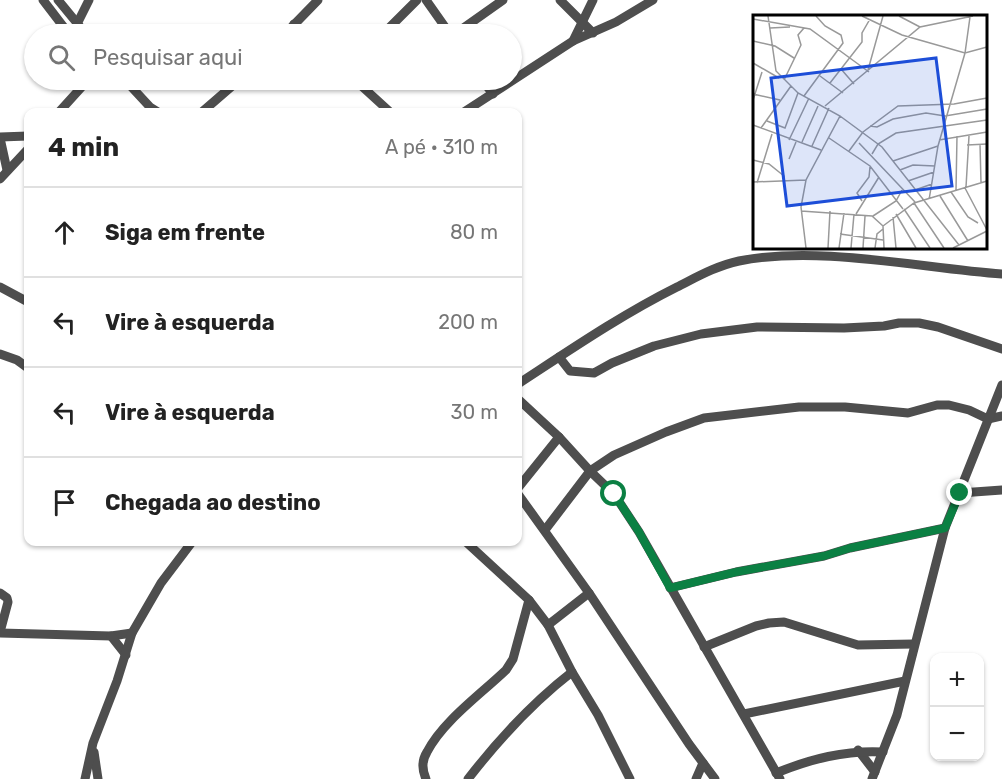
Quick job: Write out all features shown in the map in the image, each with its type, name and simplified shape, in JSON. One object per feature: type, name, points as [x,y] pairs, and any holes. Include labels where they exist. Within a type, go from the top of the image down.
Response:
[{"type":"street","points":[[43,0],[61,24]]},
{"type":"street","points":[[58,0],[77,24],[89,0]]},
{"type":"street","points":[[294,24],[318,0]]},
{"type":"street","points":[[393,24],[417,0]]},
{"type":"street","points":[[426,0],[443,24]]},
{"type":"street","points":[[469,24],[503,0]]},
{"type":"street","points":[[560,0],[593,33]]},
{"type":"street","points":[[573,41],[593,0]]},
{"type":"street","points":[[522,75],[573,41],[616,22],[653,0]]},
{"type":"street","points":[[63,108],[79,90]]},
{"type":"street","points":[[135,90],[152,108]]},
{"type":"street","points":[[207,108],[227,90]]},
{"type":"street","points":[[366,90],[386,108]]},
{"type":"street","points":[[490,90],[493,94]]},
{"type":"street","points":[[470,108],[499,90]]},
{"type":"street","points":[[7,170],[0,138],[24,136]]},
{"type":"street","points":[[0,179],[24,153]]},
{"type":"street","points":[[522,381],[652,299],[702,274],[740,261],[761,258],[832,257],[1002,274]]},
{"type":"street","points":[[0,287],[24,300]]},
{"type":"street","points":[[559,357],[570,371],[594,373],[654,346],[701,334],[757,327],[867,328],[899,323],[919,323],[938,327],[1002,349]]},
{"type":"street","points":[[0,354],[24,365]]},
{"type":"street","points":[[874,776],[897,715],[945,528],[988,419],[999,402],[1002,385]]},
{"type":"street","points":[[522,403],[614,494],[639,532],[778,776],[819,758],[858,750],[883,752]]},
{"type":"street","points":[[545,530],[590,471],[614,455],[704,418],[799,407],[845,407],[908,412],[937,405],[949,405],[969,410],[988,419],[1002,416]]},
{"type":"street","points":[[522,483],[559,437]]},
{"type":"street","points":[[960,493],[1002,490]]},
{"type":"street","points":[[522,499],[589,593],[715,779]]},
{"type":"street","points":[[670,588],[945,528]]},
{"type":"street","points":[[85,779],[93,744],[132,633],[161,583],[189,546]]},
{"type":"street","points":[[470,546],[529,600],[548,625],[572,672],[598,715],[630,779]]},
{"type":"street","points":[[0,593],[7,598],[8,602],[0,633],[111,636],[132,633]]},
{"type":"street","points":[[548,625],[589,593]]},
{"type":"street","points":[[426,779],[423,773],[423,762],[426,752],[440,734],[506,670],[513,659],[529,600]]},
{"type":"street","points":[[704,647],[756,626],[784,622],[858,645],[914,644]]},
{"type":"street","points":[[111,636],[126,655]]},
{"type":"street","points":[[468,779],[521,717],[551,688],[572,672]]},
{"type":"street","points":[[744,714],[905,681]]},
{"type":"street","points":[[93,744],[98,779]]},
{"type":"street","points":[[858,750],[874,776]]},
{"type":"street","points":[[696,779],[703,763]]},
{"type":"route","points":[[614,494],[639,532],[670,588],[945,528],[960,493]]}]
